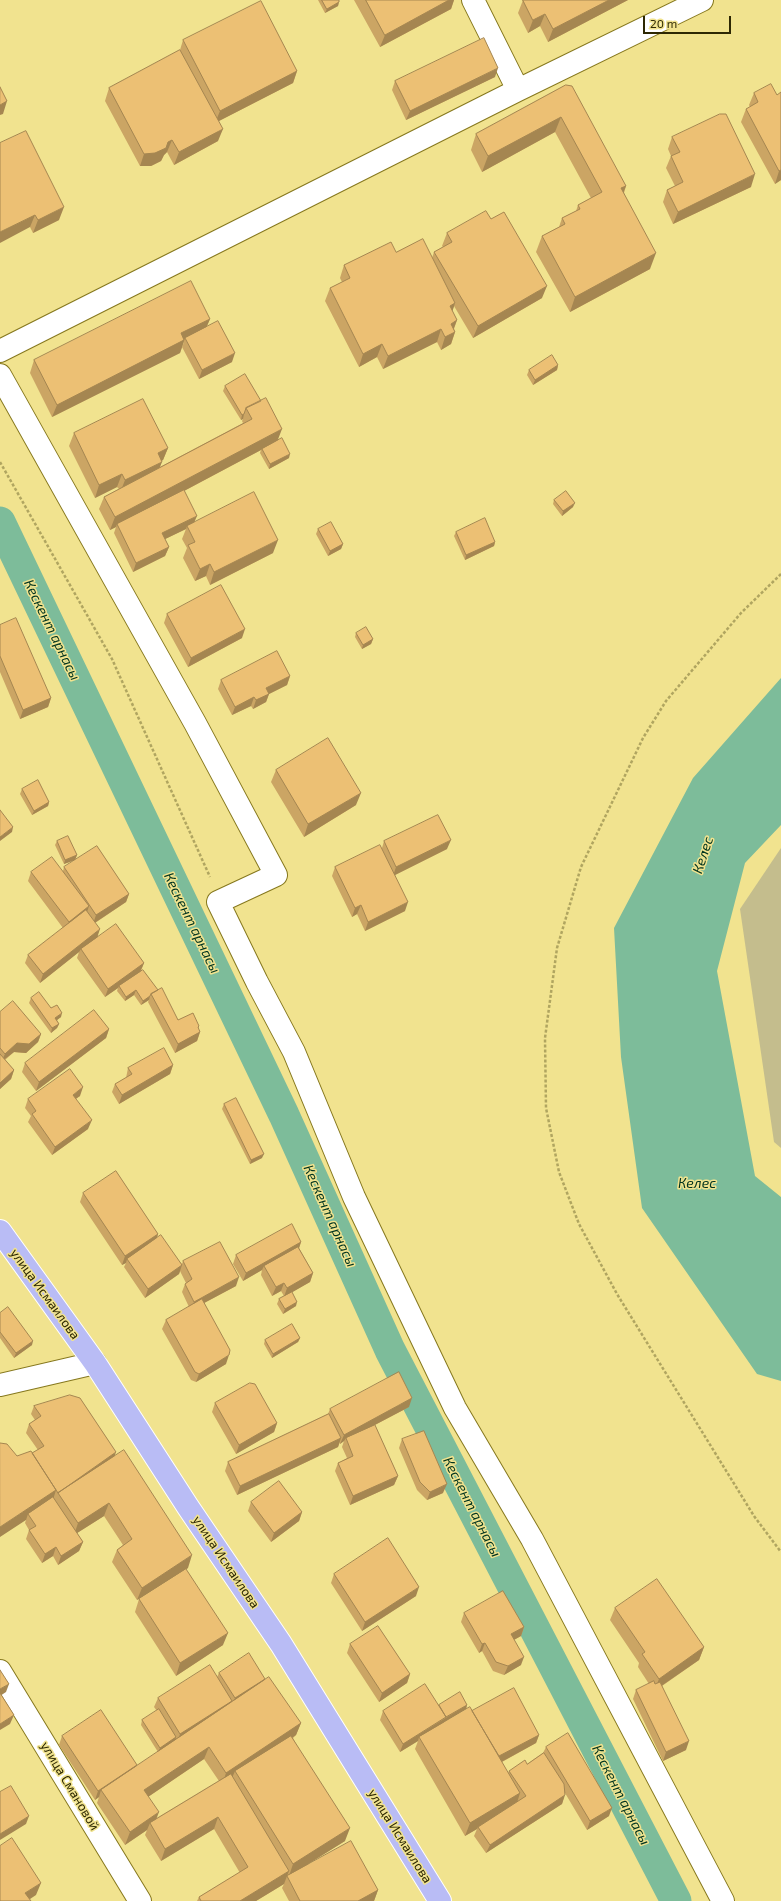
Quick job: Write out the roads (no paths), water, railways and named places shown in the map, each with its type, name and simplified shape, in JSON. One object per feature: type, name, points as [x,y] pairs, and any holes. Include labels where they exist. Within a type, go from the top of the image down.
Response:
[{"type":"main road","name":"улица Исмаилова","points":[[0,1231],[96,1363],[188,1507],[281,1644],[440,1901]]},
{"type":"street","points":[[473,0],[518,90]]},
{"type":"street","points":[[0,351],[518,90],[702,0]]},
{"type":"street","points":[[0,375],[195,724],[276,875],[218,902],[256,982],[294,1052],[354,1198],[455,1408],[532,1539],[723,1901]]},
{"type":"street","points":[[0,1386],[96,1363]]},
{"type":"street","name":"улица Смановой","points":[[0,1671],[140,1901]]},
{"type":"water","name":"Келес","points":[[781,678],[781,825],[745,863],[717,971],[755,1176],[781,1197],[781,1381],[757,1374],[642,1208],[621,1057],[614,928],[693,778]]},
{"type":"waterway","name":"Кескент арнасы","points":[[0,522],[284,1115],[390,1350],[676,1901]]}]
